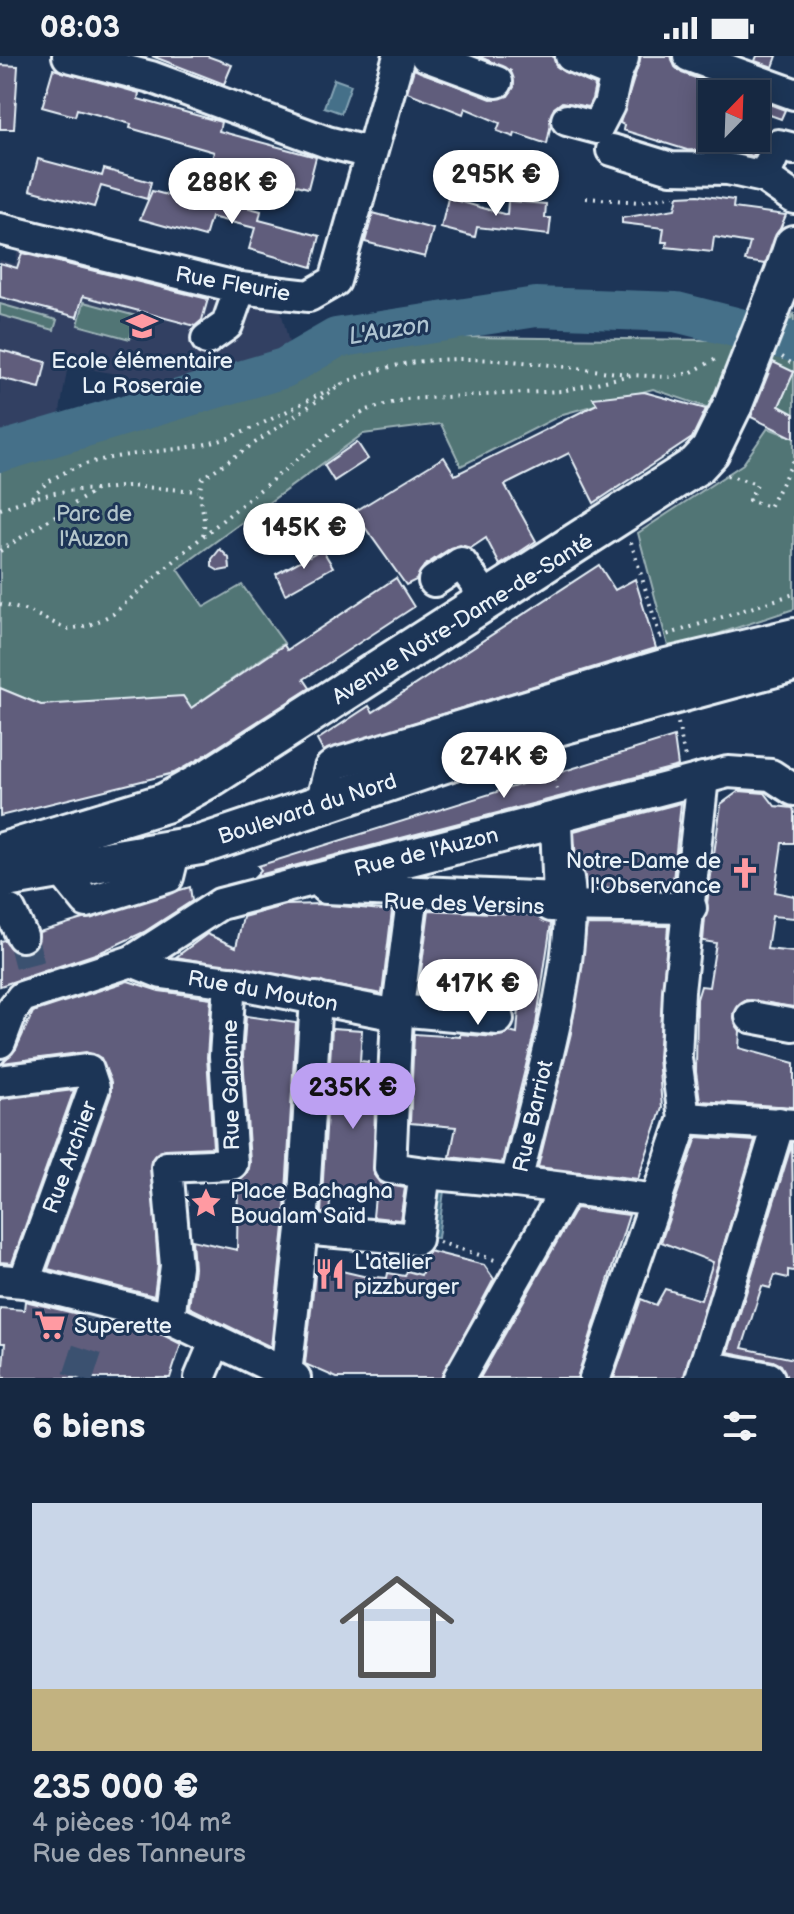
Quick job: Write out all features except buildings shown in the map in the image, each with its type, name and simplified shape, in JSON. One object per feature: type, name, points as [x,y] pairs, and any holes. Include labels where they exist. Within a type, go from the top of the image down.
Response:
[{"type":"main road","name":"Avenue Notre-Dame-de-Santé","points":[[0,853],[165,803],[489,601],[697,465],[710,451],[733,404],[791,256]]},
{"type":"main road","name":"Boulevard du Nord","points":[[0,879],[62,871],[175,849],[543,730],[794,662]]},
{"type":"main road","points":[[165,803],[155,824],[156,833],[175,849]]},
{"type":"street","points":[[68,56],[151,77],[327,142],[370,153]]},
{"type":"street","name":"Rue Fleurie","points":[[0,229],[240,288],[309,296],[335,281],[399,56]]},
{"type":"street","points":[[426,56],[497,82]]},
{"type":"street","points":[[567,120],[597,128],[613,95],[620,65],[571,56]]},
{"type":"street","points":[[689,56],[794,94]]},
{"type":"street","points":[[764,177],[778,145],[794,149]]},
{"type":"street","points":[[612,150],[671,168],[728,169],[764,177],[794,198]]},
{"type":"street","points":[[207,339],[227,325],[240,288]]},
{"type":"street","points":[[434,581],[461,563],[489,601]]},
{"type":"street","points":[[321,804],[330,768],[335,764],[666,664],[794,634]]},
{"type":"street","name":"Rue de l'Auzon","points":[[21,997],[132,961],[220,904],[563,816],[695,772],[757,771],[771,775],[794,790]]},
{"type":"street","points":[[595,1378],[684,1118],[676,1058],[679,991],[691,908],[695,772]]},
{"type":"street","name":"Rue Barriot","points":[[563,816],[562,843],[571,907],[559,996],[516,1182],[657,1200]]},
{"type":"street","points":[[556,823],[559,898],[326,888],[328,881],[556,823]]},
{"type":"street","name":"Rue des Versins","points":[[286,886],[321,896],[412,901],[691,908]]},
{"type":"street","points":[[412,901],[397,1012],[390,1168],[516,1182]]},
{"type":"street","points":[[0,911],[10,911],[22,936]]},
{"type":"street","name":"Rue du Mouton","points":[[132,961],[162,973],[397,1012],[498,1019]]},
{"type":"street","name":"Rue Galonne","points":[[169,1318],[176,1266],[167,1167],[232,1164],[225,1056],[230,982]]},
{"type":"street","points":[[0,1042],[21,997]]},
{"type":"street","points":[[12,1281],[169,1318],[290,1376],[316,998]]},
{"type":"street","points":[[751,1017],[794,1025]]},
{"type":"street","name":"Rue Archier","points":[[0,1081],[88,1070],[94,1088],[12,1281]]},
{"type":"street","points":[[684,1118],[786,1124],[702,1372],[769,1378]]},
{"type":"street","points":[[302,1229],[416,1239],[425,1173]]},
{"type":"street","points":[[459,1378],[566,1189]]},
{"type":"street","points":[[200,1378],[216,1340]]},
{"type":"path","points":[[586,198],[640,202],[679,193]]},
{"type":"path","points":[[32,497],[47,479],[92,463],[228,438],[350,378],[415,362],[466,360],[669,377],[690,373],[723,355]]},
{"type":"path","points":[[779,355],[794,365]]},
{"type":"path","points":[[0,604],[28,611],[67,629],[88,626],[113,614],[334,430],[367,410],[406,399],[562,391],[631,375]]},
{"type":"path","points":[[203,536],[207,521],[198,491],[203,478],[324,399],[350,378]]},
{"type":"path","points":[[753,491],[749,500],[769,507],[774,504],[794,460]]},
{"type":"path","points":[[0,509],[32,497],[78,489],[128,486],[198,491]]},
{"type":"path","points":[[0,551],[96,490]]},
{"type":"path","points":[[634,548],[662,646]]},
{"type":"path","points":[[660,637],[794,594]]},
{"type":"path","points":[[678,724],[695,772]]},
{"type":"path","points":[[416,1239],[488,1255],[518,1273]]},
{"type":"shaded area","points":[[334,79],[351,85],[341,113],[324,107]]},
{"type":"shaded area","name":"Ecole élémentaire La Roseraie","points":[[19,243],[280,307],[290,347],[179,386],[68,365],[58,423],[0,445],[0,260],[15,264]]},
{"type":"shaded area","points":[[431,1182],[445,1183],[438,1238],[424,1237]]},
{"type":"green space","points":[[84,302],[136,316],[130,339],[78,325]]},
{"type":"green space","points":[[0,304],[57,320],[54,330],[0,315]]},
{"type":"green space","name":"Parc de l'Auzon","points":[[794,313],[794,414],[779,406],[793,372],[739,352],[715,410],[653,389],[563,414],[461,466],[441,424],[363,434],[178,569],[204,607],[242,585],[284,643],[191,708],[41,705],[0,688],[0,468],[57,438],[231,400],[389,336],[783,341],[781,337]]},
{"type":"green space","points":[[768,428],[794,438],[794,609],[669,650],[638,533],[743,464]]},
{"type":"waterway","name":"L'Auzon","points":[[0,452],[284,368],[336,338],[536,307],[676,312],[794,342]]},
{"type":"tunnel","points":[[22,936],[34,982]]},
{"type":"tunnel","points":[[78,1378],[103,1301]]},
{"type":"place","name":"Ecole élémentaire La Roseraie","points":[[142,326]]},
{"type":"place","name":"Notre-Dame de l'Observance","points":[[745,873]]},
{"type":"place","name":"Place Bachagha Boualam Saïd","points":[[206,1203]]},
{"type":"place","name":"L'atelier pizzburger","points":[[330,1274]]},
{"type":"place","name":"Superette","points":[[50,1325]]}]
